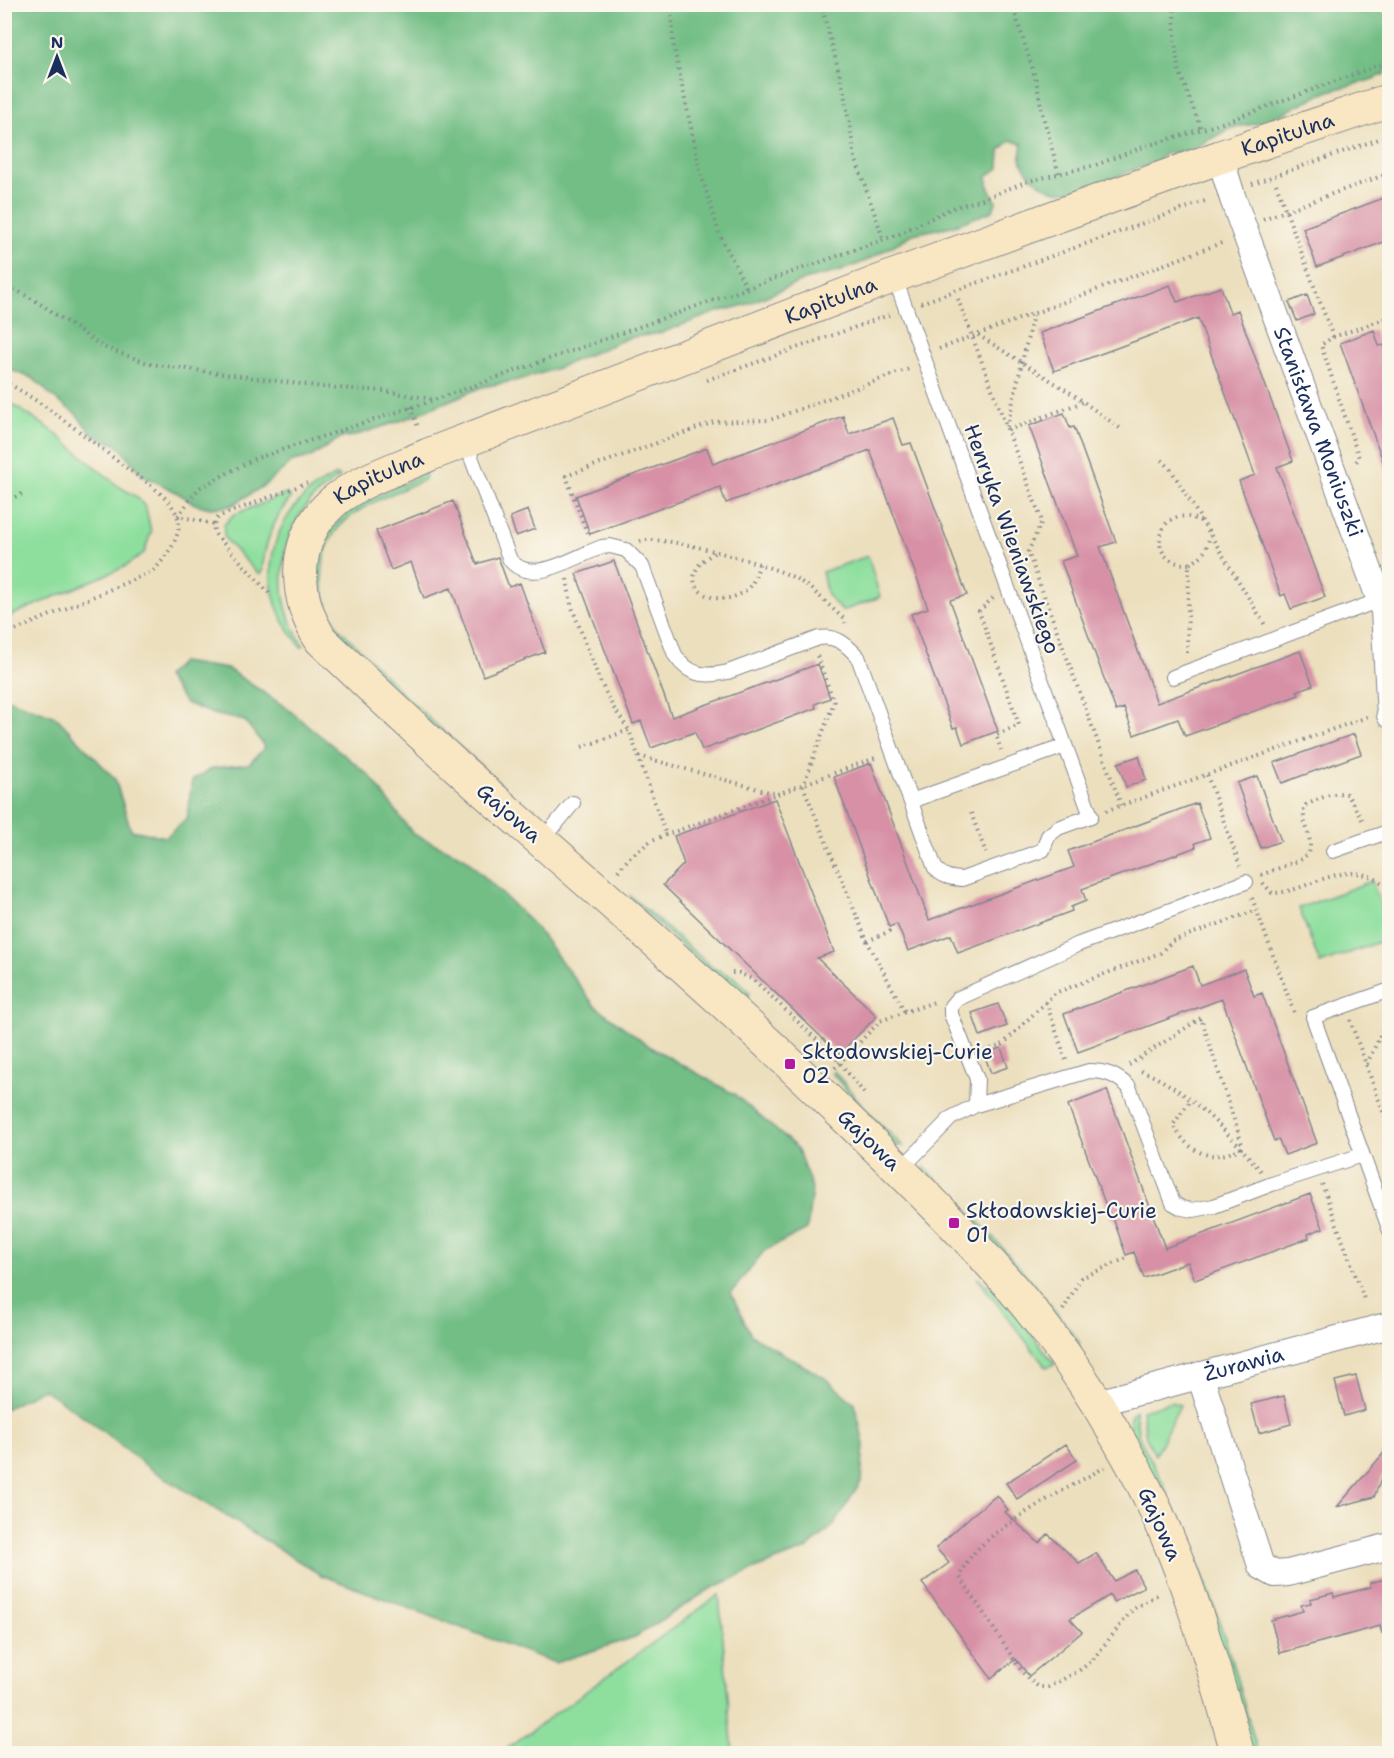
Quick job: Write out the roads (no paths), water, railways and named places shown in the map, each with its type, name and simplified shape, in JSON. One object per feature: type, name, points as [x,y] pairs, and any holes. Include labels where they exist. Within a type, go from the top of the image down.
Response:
[{"type":"street","name":"Kapitulna","points":[[304,550],[310,532],[333,503],[373,478],[894,276],[1220,157],[1389,100]]},
{"type":"street","name":"Stanisława Moniuszki","points":[[1220,157],[1230,192],[1384,611],[1389,715]]},
{"type":"street","name":"Gajowa","points":[[304,550],[300,567],[300,586],[304,608],[321,640],[434,746],[714,992],[974,1244],[1013,1287],[1046,1329],[1097,1403],[1127,1455],[1163,1526],[1202,1630],[1238,1754]]},
{"type":"street","name":"Żurawia","points":[[1097,1403],[1389,1324]]},
{"type":"street","points":[[1200,1375],[1261,1566],[1275,1574],[1288,1573],[1389,1546]]},
{"type":"lane","name":"Henryka Wieniawskiego","points":[[894,276],[1091,816],[1058,828],[1048,836],[1043,850],[962,879],[950,878],[935,868],[911,801]]},
{"type":"lane","points":[[465,441],[510,560],[522,570],[532,573],[543,571],[593,550],[610,546],[626,550],[642,566],[675,655],[683,667],[693,672],[714,675],[811,641],[828,637],[844,643],[858,657],[911,801],[1065,746]]},
{"type":"lane","points":[[1173,677],[1380,600]]},
{"type":"lane","points":[[542,841],[573,803]]},
{"type":"lane","points":[[1333,851],[1389,831]]},
{"type":"lane","points":[[976,1105],[977,1079],[951,1014],[951,1006],[957,999],[1079,944],[1252,879]]},
{"type":"lane","points":[[1389,990],[1312,1017],[1389,1231]]},
{"type":"lane","points":[[900,1170],[951,1118],[976,1105],[1089,1071],[1104,1071],[1114,1075],[1129,1087],[1173,1203],[1182,1208],[1193,1210],[1214,1206],[1272,1184],[1362,1155]]},
{"type":"place","name":"Skłodowskiej-Curie 02","points":[[790,1064]]},
{"type":"place","name":"Skłodowskiej-Curie 01","points":[[954,1223]]}]
